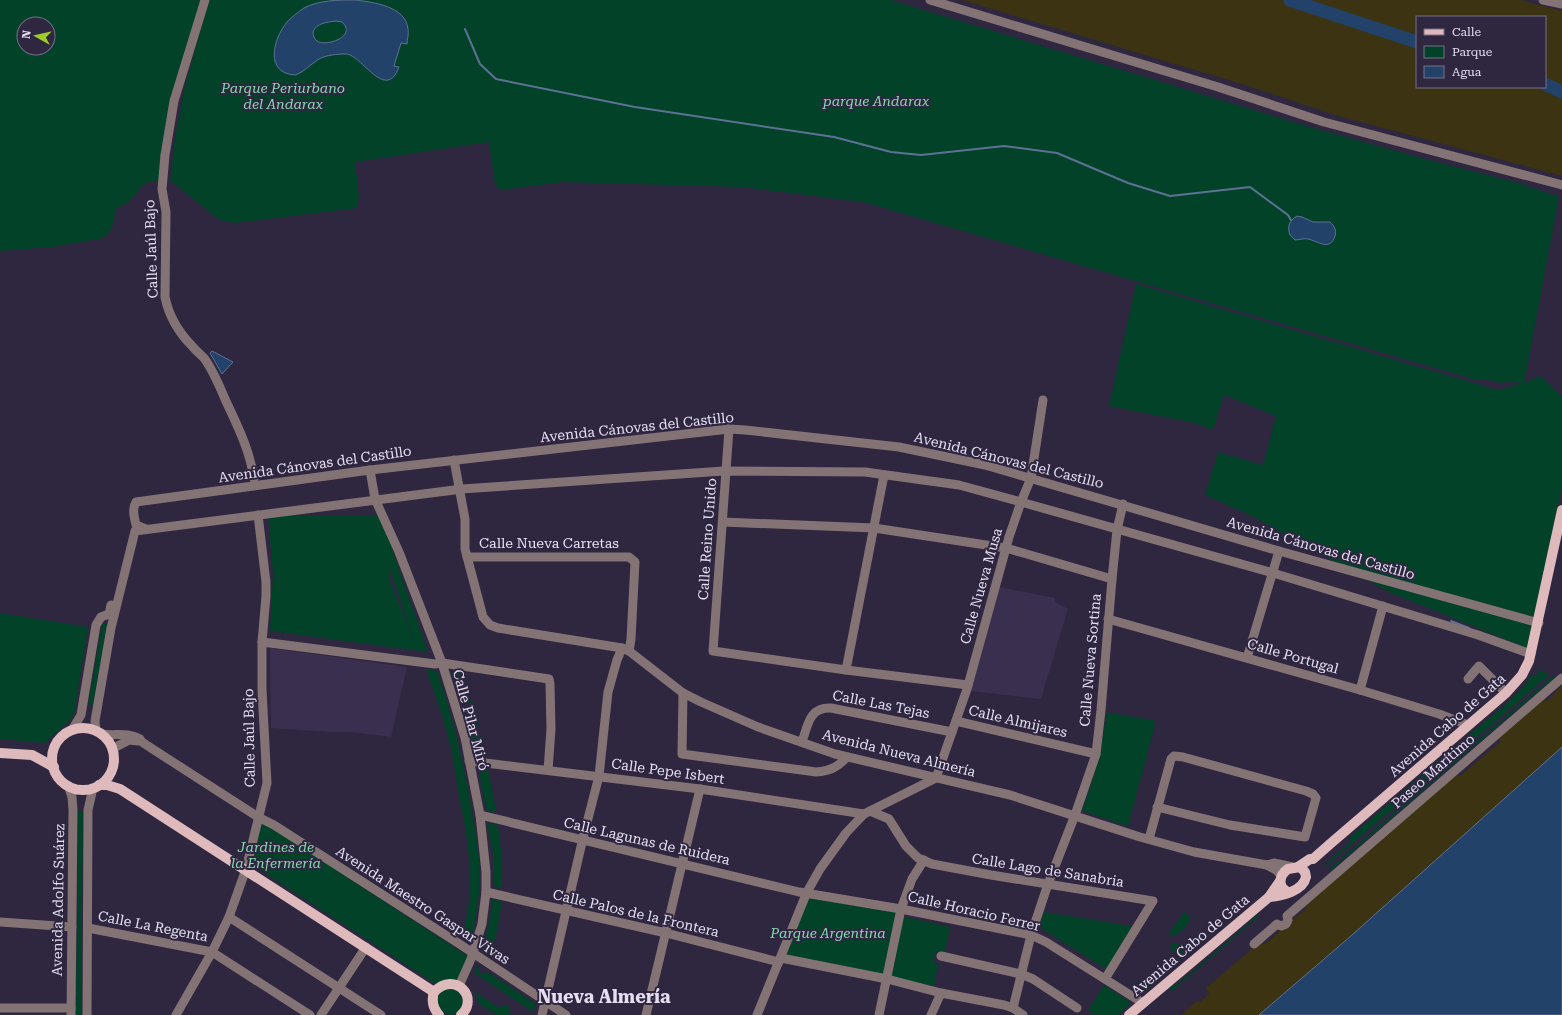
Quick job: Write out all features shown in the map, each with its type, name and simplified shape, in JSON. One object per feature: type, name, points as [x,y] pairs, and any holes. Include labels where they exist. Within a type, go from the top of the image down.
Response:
[{"type":"main road","name":"Avenida Cabo de Gata","points":[[1296,867],[1310,859],[1313,859],[1506,693],[1524,672],[1531,654],[1539,622],[1562,510]]},
{"type":"main road","points":[[120,789],[113,778],[112,749],[108,741],[99,733],[84,728],[72,730],[62,736],[55,746],[52,756],[54,767],[59,778],[68,785],[77,789],[107,785],[120,789],[434,992]]},
{"type":"main road","points":[[0,753],[32,755],[55,746]]},
{"type":"main road","points":[[32,755],[54,767]]},
{"type":"main road","points":[[96,786],[107,778],[112,769]]},
{"type":"main road","name":"Avenida Cabo de Gata","points":[[1305,874],[1313,859]]},
{"type":"main road","points":[[1296,867],[1303,870],[1305,874],[1305,881],[1300,887],[1288,892],[1282,887],[1281,879],[1286,870],[1296,867]]},
{"type":"main road","name":"Avenida Cabo de Gata","points":[[1129,1015],[1269,897],[1281,879]]},
{"type":"main road","name":"Avenida Cabo de Gata","points":[[1269,897],[1288,892]]},
{"type":"main road","points":[[439,1015],[433,1004],[434,992],[438,988],[447,984],[459,986],[465,992],[467,999],[465,1014]]},
{"type":"street","name":"Calle Jaúl Bajo","points":[[204,0],[174,101],[165,155],[162,189],[166,212],[165,297],[168,311],[174,323],[183,337],[204,358],[215,377],[244,439],[254,479]]},
{"type":"street","points":[[930,0],[1218,86],[1324,122],[1562,186]]},
{"type":"street","points":[[1543,0],[1562,4]]},
{"type":"street","name":"Calle Nueva Musa","points":[[936,778],[968,685],[1020,502],[1031,478],[1043,400]]},
{"type":"street","name":"Avenida Cánovas del Castillo","points":[[134,517],[134,506],[136,502],[370,470],[729,429],[899,447],[985,465],[1123,504],[1279,551],[1539,622]]},
{"type":"street","name":"Calle Reino Unido","points":[[729,429],[713,651],[846,670]]},
{"type":"street","name":"Avenida Nueva Almería","points":[[454,460],[465,519],[465,549],[483,617],[490,625],[498,628],[626,650],[683,693],[723,713],[802,742],[847,757],[1010,795],[1194,852],[1267,865],[1276,870],[1281,879]]},
{"type":"street","name":"Calle Pilar Miró","points":[[370,470],[375,500],[399,552],[442,664],[465,738],[480,815],[484,848],[486,892],[482,924],[473,954],[459,986]]},
{"type":"street","points":[[99,733],[95,721],[111,628],[135,531],[459,490],[726,471],[865,472],[959,485],[1273,572],[1478,635],[1531,654]]},
{"type":"street","points":[[884,475],[846,670],[968,685]]},
{"type":"street","name":"Calle Nueva Sortina","points":[[1013,1008],[1031,935],[1048,884],[1076,815],[1096,754],[1117,530],[1123,504]]},
{"type":"street","name":"Calle Jaúl Bajo","points":[[180,1013],[229,917],[246,870],[267,783],[262,690],[262,642],[266,582],[258,515]]},
{"type":"street","points":[[134,517],[136,525],[147,529]]},
{"type":"street","points":[[72,730],[81,715],[96,625],[101,617],[109,614],[134,517]]},
{"type":"street","points":[[723,522],[874,528],[1006,548],[1112,579]]},
{"type":"street","points":[[1247,658],[1279,551]]},
{"type":"street","name":"Calle Nueva Carretas","points":[[467,557],[629,557],[635,562],[631,639],[626,650]]},
{"type":"street","points":[[1360,690],[1383,606]]},
{"type":"street","name":"Calle Portugal","points":[[1108,619],[1360,690],[1439,714],[1468,725]]},
{"type":"street","points":[[262,642],[549,679],[551,729],[548,770]]},
{"type":"street","points":[[542,1015],[582,840],[599,776],[608,692],[612,676],[626,650]]},
{"type":"street","points":[[1468,679],[1479,666],[1506,693]]},
{"type":"street","name":"Paseo Marítimo","points":[[1254,944],[1278,924],[1281,926],[1286,924],[1288,920],[1287,916],[1562,678]]},
{"type":"street","points":[[683,693],[682,754],[816,772],[830,770],[837,767],[847,757]]},
{"type":"street","name":"Calle Las Tejas","points":[[802,742],[811,716],[816,710],[823,708],[830,708],[952,732]]},
{"type":"street","name":"Calle Almijares","points":[[956,721],[1096,754]]},
{"type":"street","name":"Avenida Maestro Gaspar Vivas","points":[[99,733],[112,736],[127,734],[134,735],[142,742],[274,825],[566,1015]]},
{"type":"street","points":[[112,749],[128,740],[142,742]]},
{"type":"street","points":[[1149,839],[1157,807],[1171,759],[1174,756],[1183,756],[1306,791],[1313,794],[1316,798],[1305,837],[1224,824],[1157,807]]},
{"type":"street","name":"Calle Pepe Isbert","points":[[469,761],[599,776],[867,812]]},
{"type":"street","points":[[757,1015],[807,892],[820,869],[846,833],[867,812],[936,778]]},
{"type":"street","name":"Avenida Adolfo Suárez","points":[[68,785],[72,797],[73,807],[71,1011]]},
{"type":"street","name":"Avenida Adolfo Suárez","points":[[87,1015],[88,810],[96,786]]},
{"type":"street","points":[[646,1015],[700,789]]},
{"type":"street","name":"Calle Lago de Sanabria","points":[[867,812],[889,819],[906,846],[918,858],[932,864],[1153,901],[1105,979]]},
{"type":"street","name":"Calle Lagunas de Ruidera","points":[[480,815],[799,892],[807,892]]},
{"type":"street","points":[[879,1015],[901,909],[912,879],[924,860]]},
{"type":"street","name":"Avenida Nueva Almería","points":[[1267,865],[1274,863],[1296,867]]},
{"type":"street","name":"Calle Palos de la Frontera","points":[[486,892],[780,960],[887,979],[941,993],[1004,1005],[1013,1008],[1024,1015]]},
{"type":"street","name":"Calle Horacio Ferrer","points":[[807,892],[1031,935],[1046,942],[1143,1003]]},
{"type":"street","points":[[229,917],[381,1015]]},
{"type":"street","points":[[0,922],[72,927]]},
{"type":"street","name":"Calle La Regenta","points":[[88,928],[212,952]]},
{"type":"street","points":[[321,1015],[366,948]]},
{"type":"street","points":[[212,952],[310,1015]]},
{"type":"street","points":[[941,956],[1021,974],[1033,979],[1077,1008]]},
{"type":"street","points":[[931,1015],[941,993]]},
{"type":"street","points":[[0,1008],[71,1011]]},
{"type":"shaded area","points":[[999,587],[1055,598],[1055,602],[1068,609],[1041,699],[970,691]]},
{"type":"shaded area","points":[[270,648],[407,667],[391,737],[351,732],[271,728]]},
{"type":"green space","points":[[0,0],[201,0],[158,181],[152,181],[144,184],[134,196],[116,209],[111,229],[103,238],[52,247],[0,251]]},
{"type":"green space","name":"Parque Periurbano del Andarax","points":[[209,0],[891,0],[1310,127],[1519,183],[1559,197],[1524,383],[1540,376],[1562,396],[1562,487],[1527,648],[1391,593],[1250,515],[1205,495],[1218,452],[1263,465],[1276,416],[1224,395],[1213,430],[1195,423],[1109,406],[1136,284],[1498,390],[1522,383],[1500,383],[1489,380],[1473,379],[863,202],[743,187],[562,182],[500,190],[495,184],[489,142],[355,162],[359,197],[357,208],[235,223],[219,220],[170,180],[175,138],[184,90]]},
{"type":"green space","points":[[268,515],[377,515],[391,538],[391,546],[428,652],[270,631],[273,575]],"holes":[[[390,570],[414,640],[389,579]]]},
{"type":"green space","points":[[0,613],[88,627],[74,715],[45,743],[0,739]]},
{"type":"green space","points":[[102,624],[107,624],[93,705],[88,704]]},
{"type":"green space","points":[[426,669],[437,671],[447,703],[464,767],[475,827],[480,881],[475,925],[471,942],[462,937],[469,901],[470,884],[470,866],[466,832],[453,757],[442,716]]},
{"type":"green space","points":[[1539,669],[1549,675],[1470,743],[1466,737],[1511,699],[1532,674],[1537,676]]},
{"type":"green space","points":[[450,671],[462,673],[472,704],[462,703]]},
{"type":"green space","points":[[1553,676],[1554,678],[1473,747],[1472,745]]},
{"type":"green space","points":[[465,712],[475,712],[479,725],[470,728]]},
{"type":"green space","points":[[1107,712],[1156,721],[1128,826],[1082,811],[1098,763]]},
{"type":"green space","points":[[480,733],[485,756],[475,754],[471,736]]},
{"type":"green space","points":[[1465,742],[1468,745],[1326,866],[1325,864],[1349,843],[1350,837],[1454,747],[1456,750]]},
{"type":"green space","points":[[1470,747],[1471,749],[1330,871],[1329,869]]},
{"type":"green space","points":[[478,767],[488,768],[496,812],[486,810]]},
{"type":"green space","points":[[78,811],[83,811],[81,1015],[76,1015]]},
{"type":"green space","points":[[487,823],[498,825],[502,860],[502,888],[493,886],[493,853]]},
{"type":"green space","name":"Jardines de la Enfermería","points":[[261,825],[267,825],[466,955],[468,957],[458,980],[437,984],[434,983],[255,867],[252,862]]},
{"type":"green space","name":"Parque Argentina","points":[[809,898],[896,912],[896,915],[950,927],[945,952],[936,951],[933,962],[939,963],[934,986],[785,957]]},
{"type":"green space","points":[[492,900],[502,901],[497,931],[490,957],[482,951],[490,918]]},
{"type":"green space","points":[[1044,912],[1132,926],[1106,969],[1039,927]]},
{"type":"green space","points":[[1184,912],[1191,917],[1187,925],[1180,932],[1169,937],[1169,933]]},
{"type":"green space","points":[[1257,913],[1257,918],[1254,921],[1172,991],[1169,987],[1173,984],[1176,985],[1254,919],[1254,915]]},
{"type":"green space","points":[[1195,937],[1201,940],[1195,945],[1196,949],[1181,960],[1170,948],[1172,944],[1190,944]]},
{"type":"green space","points":[[1175,959],[1179,963],[1145,992],[1142,993],[1135,989],[1140,980],[1146,984]]},
{"type":"green space","points":[[477,965],[479,967],[478,970],[483,975],[486,971],[536,1004],[533,1012],[474,973]]},
{"type":"green space","points":[[1104,985],[1130,1002],[1129,1006],[1118,1015],[1093,1015],[1093,1013],[1088,1010]]},
{"type":"green space","points":[[450,989],[459,993],[463,1002],[459,1011],[450,1015],[441,1011],[437,1002],[441,993]]},
{"type":"green space","points":[[476,992],[499,1008],[503,1005],[508,1005],[510,1015],[496,1015],[478,1003]]},
{"type":"sand","points":[[962,0],[1520,0],[1562,11],[1562,176],[1335,115],[1245,85]]},
{"type":"sand","points":[[1562,685],[1562,747],[1352,935],[1259,1015],[1181,1015],[1193,1004],[1198,1001],[1200,1002],[1208,995],[1209,993],[1206,988],[1261,941],[1264,944],[1266,943],[1282,929],[1285,929],[1291,925],[1291,921],[1306,909],[1304,905],[1457,774],[1460,776],[1501,741],[1499,738],[1544,699],[1546,702]]},
{"type":"water","points":[[355,0],[379,4],[395,10],[406,21],[408,31],[407,44],[401,43],[394,66],[399,67],[394,77],[387,80],[380,79],[359,61],[346,54],[332,55],[322,58],[296,75],[286,73],[279,69],[275,62],[275,46],[282,29],[287,22],[304,8],[316,3]],"holes":[[[333,21],[342,22],[346,27],[346,32],[343,36],[333,42],[321,43],[314,38],[313,32],[319,25]]]},
{"type":"water","points":[[1297,216],[1313,222],[1330,222],[1334,227],[1336,234],[1333,241],[1327,245],[1306,239],[1295,240],[1290,235],[1289,226],[1290,222]]},
{"type":"water","points":[[212,351],[233,362],[222,374],[210,353]]},
{"type":"water","points":[[1562,747],[1562,1015],[1259,1015],[1352,935]]},
{"type":"waterway","points":[[1290,0],[1416,42]]},
{"type":"waterway","points":[[465,29],[480,64],[496,79],[635,107],[834,137],[891,152],[921,155],[1004,146],[1057,153],[1128,183],[1170,196],[1250,187],[1288,215],[1291,220]]},
{"type":"waterway","points":[[1546,84],[1562,92]]},
{"type":"waterway","points":[[1451,621],[1469,628]]},
{"type":"district","name":"Nueva Almería","points":[[604,996]]},
{"type":"park label","name":"parque Andarax","points":[[876,101]]}]
